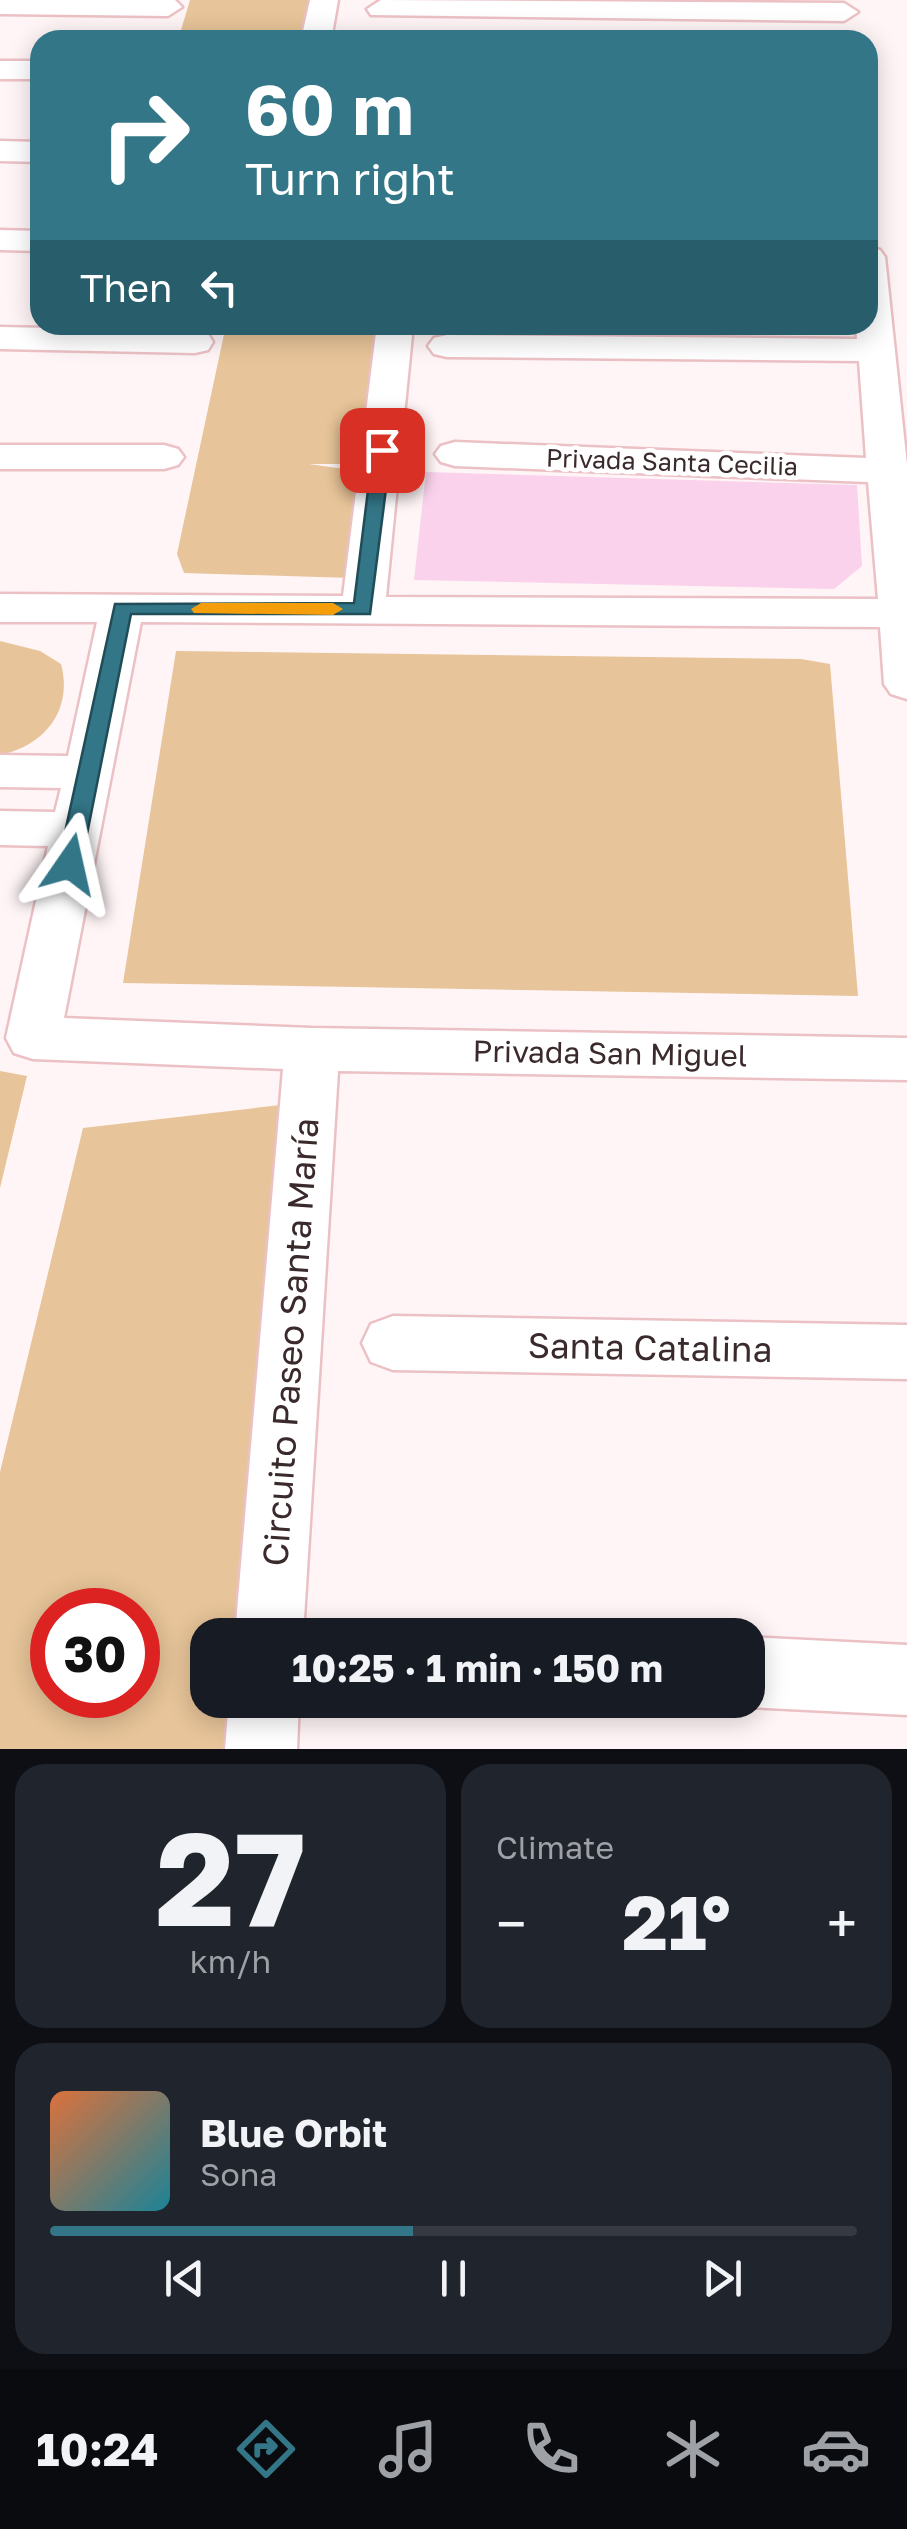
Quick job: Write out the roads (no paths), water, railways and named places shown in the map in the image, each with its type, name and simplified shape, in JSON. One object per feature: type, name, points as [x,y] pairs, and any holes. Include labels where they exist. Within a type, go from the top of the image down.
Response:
[{"type":"street","points":[[318,30],[324,0]]},
{"type":"street","points":[[0,5],[168,7]]},
{"type":"street","points":[[380,8],[844,18]]},
{"type":"street","points":[[0,70],[30,70]]},
{"type":"street","points":[[0,151],[30,152]]},
{"type":"street","points":[[0,240],[30,241]]},
{"type":"street","points":[[363,610],[395,335]]},
{"type":"street","points":[[874,335],[907,684]]},
{"type":"street","points":[[0,338],[196,342]]},
{"type":"street","points":[[447,346],[875,350]]},
{"type":"street","name":"Privada Santa Cecilia","points":[[455,454],[888,471]]},
{"type":"street","points":[[0,457],[164,457]]},
{"type":"street","points":[[0,608],[902,613]]},
{"type":"street","points":[[17,1038],[77,830],[122,608]]},
{"type":"street","points":[[0,771],[87,772]]},
{"type":"street","points":[[0,828],[77,830]]},
{"type":"street","name":"Privada San Miguel","points":[[17,1038],[312,1049],[907,1059]]},
{"type":"street","name":"Circuito Paseo Santa María","points":[[270,1618],[312,1049]]},
{"type":"street","name":"Santa Catalina","points":[[393,1344],[907,1352]]},
{"type":"street","points":[[765,1673],[907,1680]]},
{"type":"street","points":[[260,1749],[263,1718]]}]
